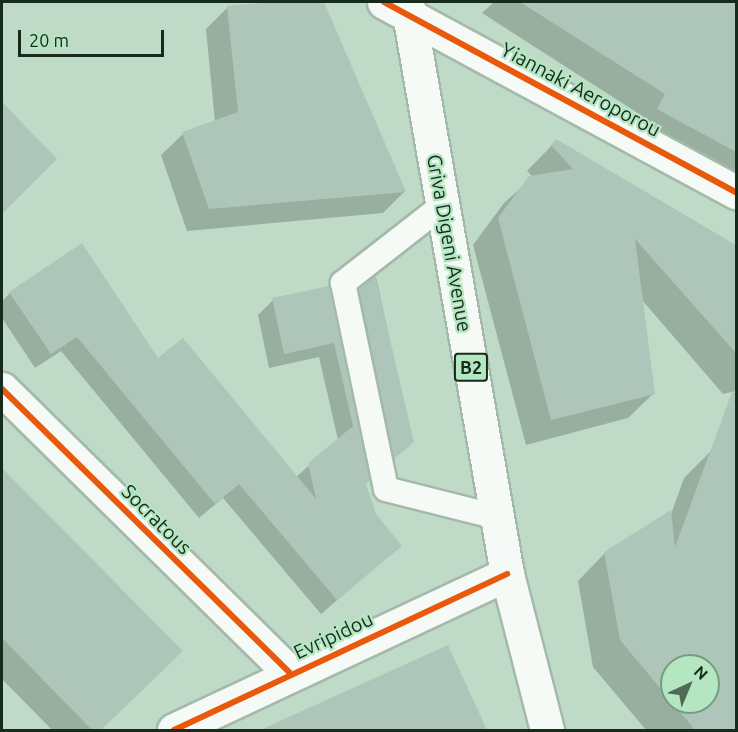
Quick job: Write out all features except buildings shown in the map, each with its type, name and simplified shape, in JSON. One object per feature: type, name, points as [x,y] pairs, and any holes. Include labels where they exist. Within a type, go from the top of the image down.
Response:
[{"type":"street","name":"Yiannaki Aeroporou","points":[[400,6],[736,192]]},
{"type":"street","name":"Griva Digeni Avenue","points":[[400,6],[443,205],[507,574],[547,730]]},
{"type":"street","name":"Socratous","points":[[2,389],[290,673]]},
{"type":"street","name":"Evripidou","points":[[174,730],[290,673],[507,574]]},
{"type":"lane","points":[[443,205],[343,283],[386,489],[489,514]]},
{"type":"cycle path","points":[[384,2],[736,192]]},
{"type":"cycle path","points":[[2,389],[290,673]]},
{"type":"cycle path","points":[[174,730],[507,574]]}]
